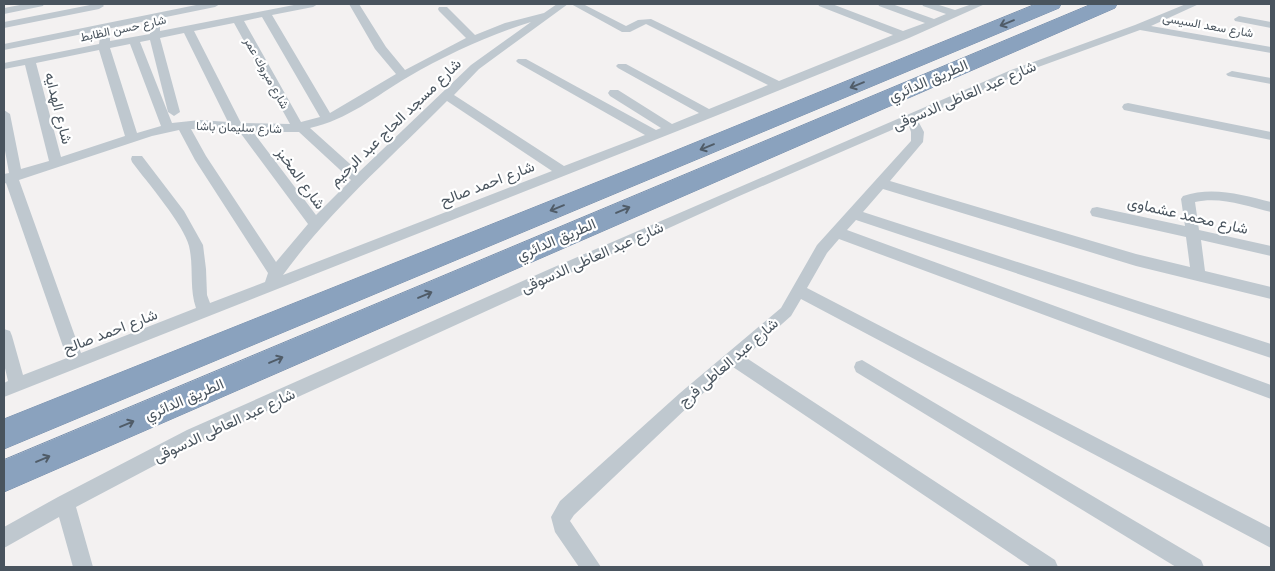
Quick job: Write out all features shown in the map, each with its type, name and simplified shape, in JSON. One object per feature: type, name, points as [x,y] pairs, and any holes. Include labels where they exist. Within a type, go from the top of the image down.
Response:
[{"type":"highway","name":"الطريق الدائري","points":[[4,434],[1052,4]]},
{"type":"highway","name":"الطريق الدائري","points":[[4,476],[1108,4]]},
{"type":"street","points":[[4,11],[39,4]]},
{"type":"street","points":[[4,47],[215,4]]},
{"type":"street","name":"شارع حسن الظابط","points":[[4,66],[313,4]]},
{"type":"street","points":[[354,4],[381,49],[403,76]]},
{"type":"street","name":"شارع مسجد الحاج عبد الرحيم","points":[[270,286],[276,273],[293,250],[316,225],[474,67],[563,4]]},
{"type":"street","points":[[576,4],[626,30],[647,21],[779,86]]},
{"type":"street","points":[[823,4],[905,36]]},
{"type":"street","points":[[883,4],[936,23]]},
{"type":"street","points":[[927,4],[956,14]]},
{"type":"street","name":"شارع احمد صالح","points":[[11,387],[709,114],[980,4]]},
{"type":"street","name":"شارع عبد العاطى الدسوقى","points":[[4,538],[65,503],[193,436],[706,206],[910,117],[1015,72],[1140,27],[1194,4]]},
{"type":"street","points":[[4,26],[99,6]]},
{"type":"street","points":[[443,9],[474,40]]},
{"type":"street","points":[[265,13],[327,120]]},
{"type":"street","name":"شارع سليمان باشا","points":[[10,177],[132,138],[183,125],[212,123],[277,129],[300,127],[327,120],[403,76],[474,40],[520,21],[547,15]]},
{"type":"street","points":[[155,16],[155,39],[174,112]]},
{"type":"street","name":"شارع مبروك عمر","points":[[237,18],[300,127],[359,180]]},
{"type":"street","points":[[1239,19],[1271,24]]},
{"type":"street","points":[[106,26],[104,46],[132,138]]},
{"type":"street","name":"شارع سعد السيسى","points":[[1140,27],[1271,50]]},
{"type":"street","name":"شارع المخبز","points":[[187,28],[240,126],[316,225]]},
{"type":"street","name":"شارع حسن الظابط","points":[[55,56],[65,34]]},
{"type":"street","points":[[133,39],[168,128]]},
{"type":"street","name":"شارع الهدايه","points":[[30,61],[56,163]]},
{"type":"street","points":[[522,61],[655,135]]},
{"type":"street","points":[[622,66],[709,114]]},
{"type":"street","points":[[1232,74],[1271,82]]},
{"type":"street","points":[[614,93],[670,129]]},
{"type":"street","points":[[446,95],[562,171]]},
{"type":"street","points":[[1128,107],[1271,136]]},
{"type":"street","points":[[4,114],[10,177],[76,362]]},
{"type":"street","name":"شارع عبد العاطى فرج","points":[[591,567],[562,526],[560,516],[686,398],[786,312],[822,249],[917,142],[919,136],[910,117]]},
{"type":"street","points":[[183,125],[222,192],[276,273]]},
{"type":"street","points":[[137,159],[179,215],[196,245],[199,269],[198,285],[205,312]]},
{"type":"street","points":[[880,183],[1136,260],[1271,293]]},
{"type":"street","points":[[1198,274],[1188,199],[1195,196],[1238,200],[1271,207]]},
{"type":"street","name":"شارع محمد عشماوى","points":[[1097,212],[1271,251]]},
{"type":"street","points":[[852,214],[1271,351]]},
{"type":"street","points":[[836,232],[1271,392]]},
{"type":"street","points":[[798,290],[1271,538]]},
{"type":"street","points":[[4,336],[11,387]]},
{"type":"street","points":[[733,358],[1048,567]]},
{"type":"street","points":[[862,367],[1194,567]]},
{"type":"street","points":[[65,503],[83,567]]}]
